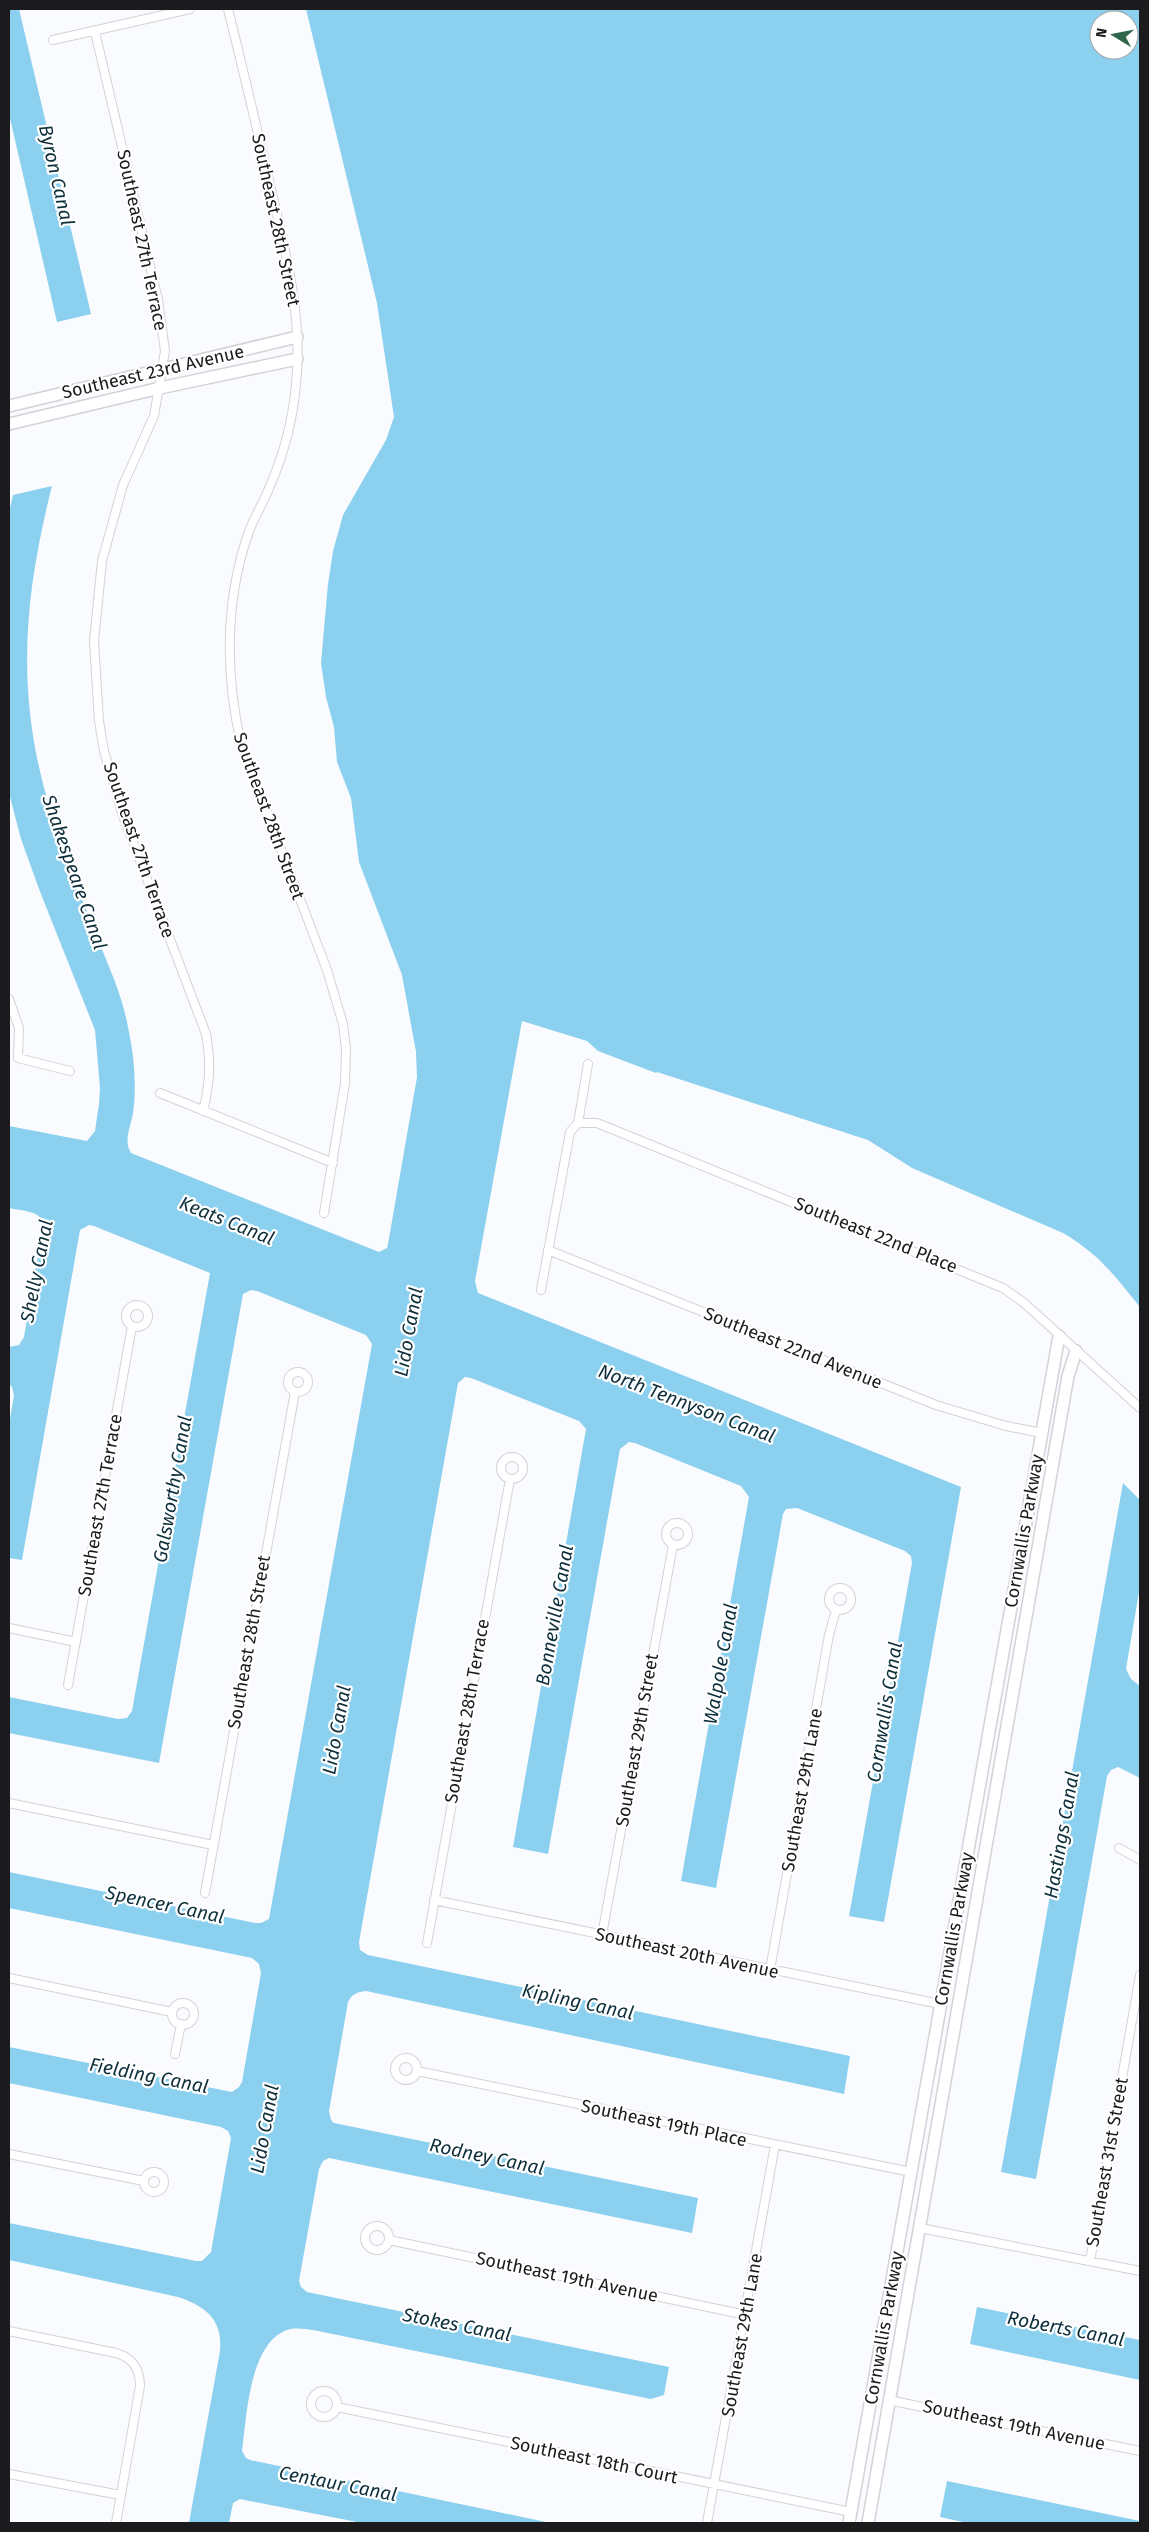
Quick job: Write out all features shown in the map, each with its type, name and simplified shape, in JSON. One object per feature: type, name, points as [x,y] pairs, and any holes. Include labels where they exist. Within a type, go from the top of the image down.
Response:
[{"type":"street","points":[[53,40],[190,9]]},
{"type":"street","name":"Southeast 28th Street","points":[[228,9],[289,269],[297,337],[292,418],[275,474],[250,530],[236,580],[229,632],[229,662],[233,711],[241,744],[327,970],[343,1024],[346,1050],[345,1083],[324,1214]]},
{"type":"street","name":"Southeast 27th Terrace","points":[[95,32],[158,300],[165,351],[154,416],[123,485],[106,546],[96,608],[95,685],[104,751],[119,804],[206,1034],[210,1063],[210,1083],[203,1111]]},
{"type":"street","name":"Southeast 23rd Avenue","points":[[9,406],[297,337]]},
{"type":"street","name":"Southeast 23rd Avenue","points":[[9,424],[160,388],[297,359]]},
{"type":"street","points":[[9,998],[19,1028],[18,1058],[70,1071]]},
{"type":"street","points":[[541,1290],[570,1132],[578,1123],[588,1064]]},
{"type":"street","points":[[160,1094],[333,1163]]},
{"type":"street","name":"Southeast 22nd Place","points":[[578,1123],[597,1123],[983,1278],[1018,1298],[1140,1408]]},
{"type":"street","name":"Southeast 22nd Avenue","points":[[548,1250],[944,1408],[1006,1426],[1042,1433]]},
{"type":"street","name":"Southeast 27th Terrace","points":[[68,1685],[132,1326]]},
{"type":"street","name":"Cornwallis Parkway","points":[[850,2518],[1058,1336]]},
{"type":"street","name":"Cornwallis Parkway","points":[[868,2519],[1068,1376],[1076,1351]]},
{"type":"street","name":"Southeast 28th Street","points":[[205,1893],[295,1392]]},
{"type":"street","name":"Southeast 28th Terrace","points":[[427,1943],[510,1479]]},
{"type":"street","name":"Southeast 29th Street","points":[[602,1935],[673,1545]]},
{"type":"street","name":"Southeast 29th Lane","points":[[770,1970],[836,1610]]},
{"type":"street","points":[[9,1628],[76,1642]]},
{"type":"street","points":[[987,1741],[1004,1744]]},
{"type":"street","points":[[9,1803],[213,1845]]},
{"type":"street","points":[[1119,1848],[1140,1860]]},
{"type":"street","name":"Southeast 20th Avenue","points":[[434,1900],[940,2004]]},
{"type":"street","name":"Southeast 31st Street","points":[[1090,2261],[1140,1975]]},
{"type":"street","points":[[9,1978],[172,2012]]},
{"type":"street","points":[[179,2004],[186,2004],[192,2008],[192,2019],[188,2023],[181,2024],[173,2018],[172,2012],[179,2004]]},
{"type":"street","points":[[940,2004],[958,2007]]},
{"type":"street","points":[[175,2054],[181,2024]]},
{"type":"street","name":"Southeast 19th Place","points":[[417,2071],[775,2146],[911,2172]]},
{"type":"street","name":"Southeast 29th Lane","points":[[707,2523],[775,2146]]},
{"type":"street","points":[[9,2154],[144,2181]]},
{"type":"street","points":[[911,2172],[929,2175]]},
{"type":"street","points":[[902,2226],[1140,2272]]},
{"type":"street","name":"Southeast 19th Avenue","points":[[389,2240],[746,2315]]},
{"type":"street","points":[[9,2331],[127,2356],[140,2372],[140,2386],[116,2523]]},
{"type":"street","points":[[872,2397],[888,2400]]},
{"type":"street","name":"Southeast 19th Avenue","points":[[888,2400],[1140,2451]]},
{"type":"street","name":"Southeast 18th Court","points":[[337,2407],[715,2484],[850,2518]]},
{"type":"street","points":[[9,2474],[120,2496]]},
{"type":"street","points":[[850,2518],[868,2519]]},
{"type":"water","name":"Byron Canal","points":[[9,9],[19,9],[91,314],[57,322],[9,114]]},
{"type":"water","points":[[306,9],[1140,9],[1140,1307],[1097,1257],[1063,1233],[912,1168],[868,1140],[656,1073],[598,1051],[587,1041],[522,1021],[475,1281],[478,1293],[961,1487],[884,1922],[849,1916],[912,1563],[911,1556],[905,1551],[797,1508],[786,1509],[783,1514],[716,1888],[681,1881],[749,1497],[741,1486],[635,1443],[629,1442],[620,1449],[548,1854],[513,1847],[586,1429],[579,1421],[465,1377],[458,1383],[359,1942],[360,1950],[368,1955],[850,2056],[844,2094],[366,1991],[355,1994],[348,2002],[329,2111],[331,2120],[334,2123],[698,2198],[692,2233],[329,2158],[323,2161],[319,2169],[299,2281],[301,2287],[307,2292],[669,2367],[664,2395],[651,2399],[313,2330],[290,2329],[274,2338],[257,2365],[248,2401],[242,2451],[246,2458],[551,2523],[362,2523],[240,2499],[233,2503],[229,2523],[189,2523],[220,2351],[220,2340],[215,2322],[204,2310],[178,2297],[9,2260],[9,2223],[202,2261],[211,2252],[231,2138],[228,2131],[221,2127],[9,2083],[9,2047],[232,2092],[242,2082],[261,1973],[259,1964],[252,1958],[9,1908],[9,1872],[255,1923],[261,1923],[269,1919],[372,1344],[366,1335],[257,1291],[251,1290],[243,1294],[159,1763],[9,1733],[9,1697],[118,1719],[127,1718],[132,1711],[210,1273],[94,1226],[89,1225],[80,1230],[22,1560],[9,1558],[9,1425],[14,1395],[9,1384],[9,1347],[19,1345],[24,1337],[43,1226],[42,1221],[35,1214],[9,1208],[9,1126],[87,1141],[95,1131],[100,1088],[95,1030],[39,889],[21,839],[9,793],[9,512],[13,495],[52,486],[33,577],[27,663],[29,706],[35,749],[45,793],[69,865],[116,985],[126,1017],[132,1048],[135,1080],[133,1113],[128,1133],[128,1144],[131,1153],[379,1252],[387,1248],[417,1077],[416,1052],[402,975],[359,862],[351,798],[337,762],[334,727],[326,697],[321,663],[328,584],[333,551],[343,515],[386,440],[394,417],[377,303]]},
{"type":"water","name":"Hastings Canal","points":[[1123,1483],[1140,1500],[1140,1586],[1126,1669],[1131,1679],[1140,1686],[1140,1778],[1118,1767],[1111,1770],[1107,1776],[1036,2179],[1001,2172]]},
{"type":"water","name":"Roberts Canal","points":[[977,2307],[1140,2340],[1140,2380],[970,2344]]},
{"type":"water","points":[[947,2481],[1140,2521],[1140,2523],[968,2523],[940,2517]]},
{"type":"water label","name":"Shakespeare Canal","points":[[75,872]]},
{"type":"water label","name":"Keats Canal","points":[[227,1220]]},
{"type":"water label","name":"Shelly Canal","points":[[36,1271]]},
{"type":"water label","name":"Lido Canal","points":[[408,1332]]},
{"type":"water label","name":"North Tennyson Canal","points":[[687,1403]]},
{"type":"water label","name":"Galsworthy Canal","points":[[172,1489]]},
{"type":"water label","name":"Bonneville Canal","points":[[554,1615]]},
{"type":"water label","name":"Walpole Canal","points":[[720,1664]]},
{"type":"water label","name":"Cornwallis Canal","points":[[884,1712]]},
{"type":"water label","name":"Lido Canal","points":[[336,1730]]},
{"type":"water label","name":"Spencer Canal","points":[[165,1904]]},
{"type":"water label","name":"Kipling Canal","points":[[578,2001]]},
{"type":"water label","name":"Fielding Canal","points":[[149,2075]]},
{"type":"water label","name":"Lido Canal","points":[[264,2129]]},
{"type":"water label","name":"Rodney Canal","points":[[487,2156]]},
{"type":"water label","name":"Stokes Canal","points":[[457,2324]]},
{"type":"water label","name":"Centaur Canal","points":[[338,2483]]}]
